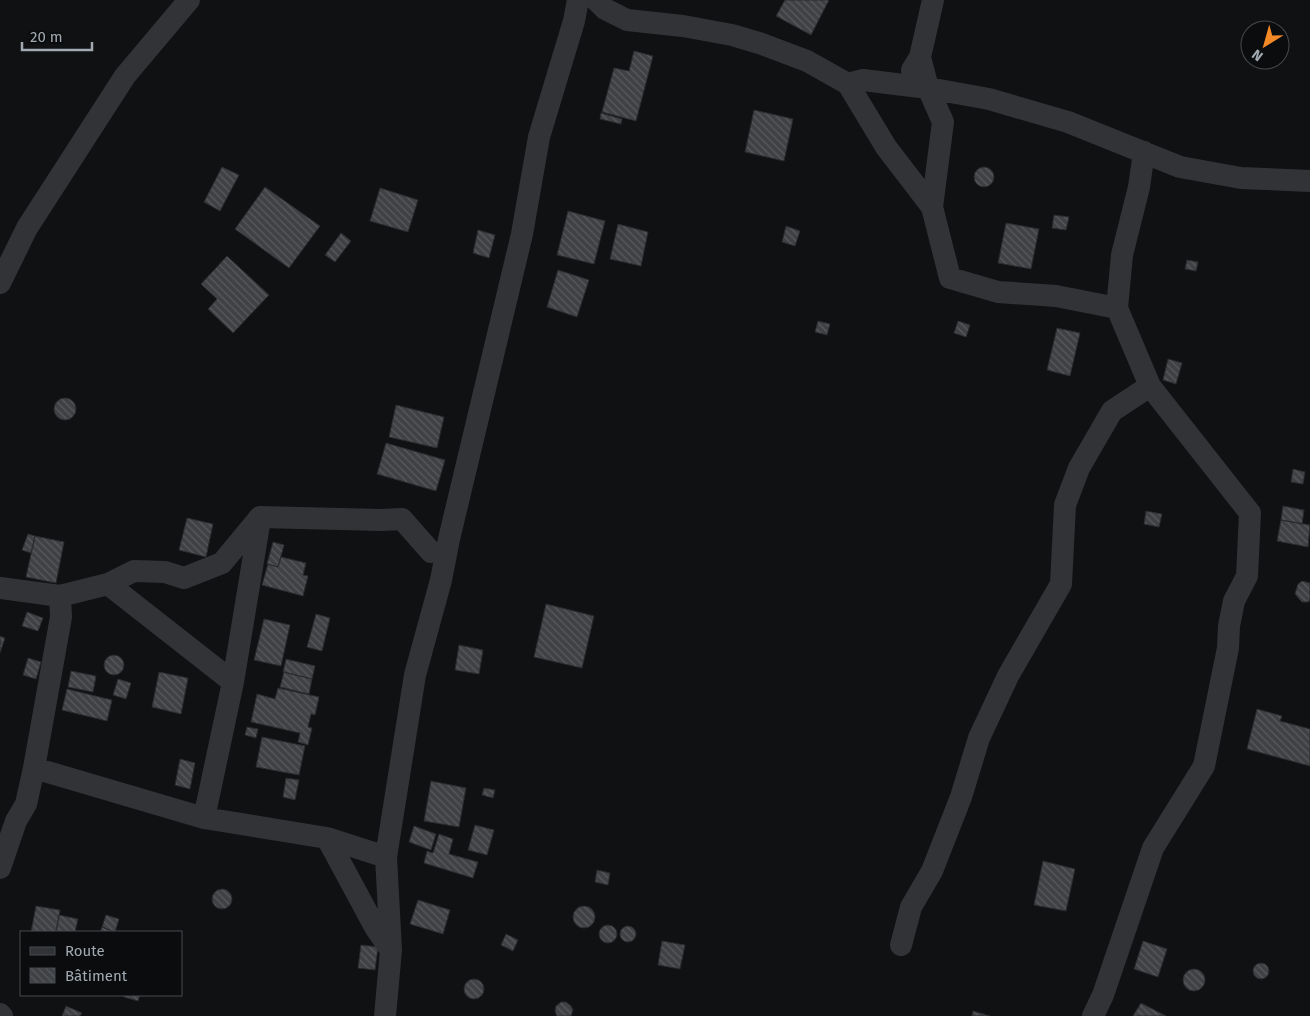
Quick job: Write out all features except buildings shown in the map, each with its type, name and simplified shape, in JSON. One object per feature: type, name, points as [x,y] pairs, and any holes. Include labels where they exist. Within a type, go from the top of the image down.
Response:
[{"type":"street","points":[[0,283],[27,228],[125,76],[188,0]]},
{"type":"street","points":[[385,1016],[391,950],[386,857],[415,674],[441,580],[449,539],[522,234],[539,137],[574,21],[578,0]]},
{"type":"street","points":[[596,0],[605,9],[627,20],[683,26],[732,35],[762,44],[808,61],[848,84],[886,147],[932,207]]},
{"type":"street","points":[[902,86],[920,57],[934,0]]},
{"type":"street","points":[[920,57],[928,88],[943,122],[932,207],[950,278],[998,292],[1056,296],[1117,308]]},
{"type":"street","points":[[848,84],[863,80],[928,88],[989,99],[1068,122],[1180,167],[1241,178],[1310,182]]},
{"type":"street","points":[[1093,1016],[1103,995],[1154,848],[1204,766],[1228,648],[1228,626],[1234,601],[1247,576],[1250,513],[1150,386],[1117,308],[1122,255],[1139,187],[1144,152]]},
{"type":"street","points":[[901,945],[911,907],[932,871],[961,797],[979,738],[1008,676],[1061,584],[1065,505],[1080,468],[1112,411],[1150,386]]},
{"type":"street","points":[[260,517],[402,519],[431,552]]},
{"type":"street","points":[[0,588],[60,596],[108,584],[134,571],[165,572],[184,578],[222,563],[260,517]]},
{"type":"street","points":[[204,818],[232,682],[260,517]]},
{"type":"street","points":[[108,584],[232,682]]},
{"type":"street","points":[[0,868],[8,826],[26,804],[34,768],[61,617],[60,596]]},
{"type":"street","points":[[34,768],[204,818],[328,838],[386,857]]},
{"type":"street","points":[[328,838],[375,928],[391,950]]}]
